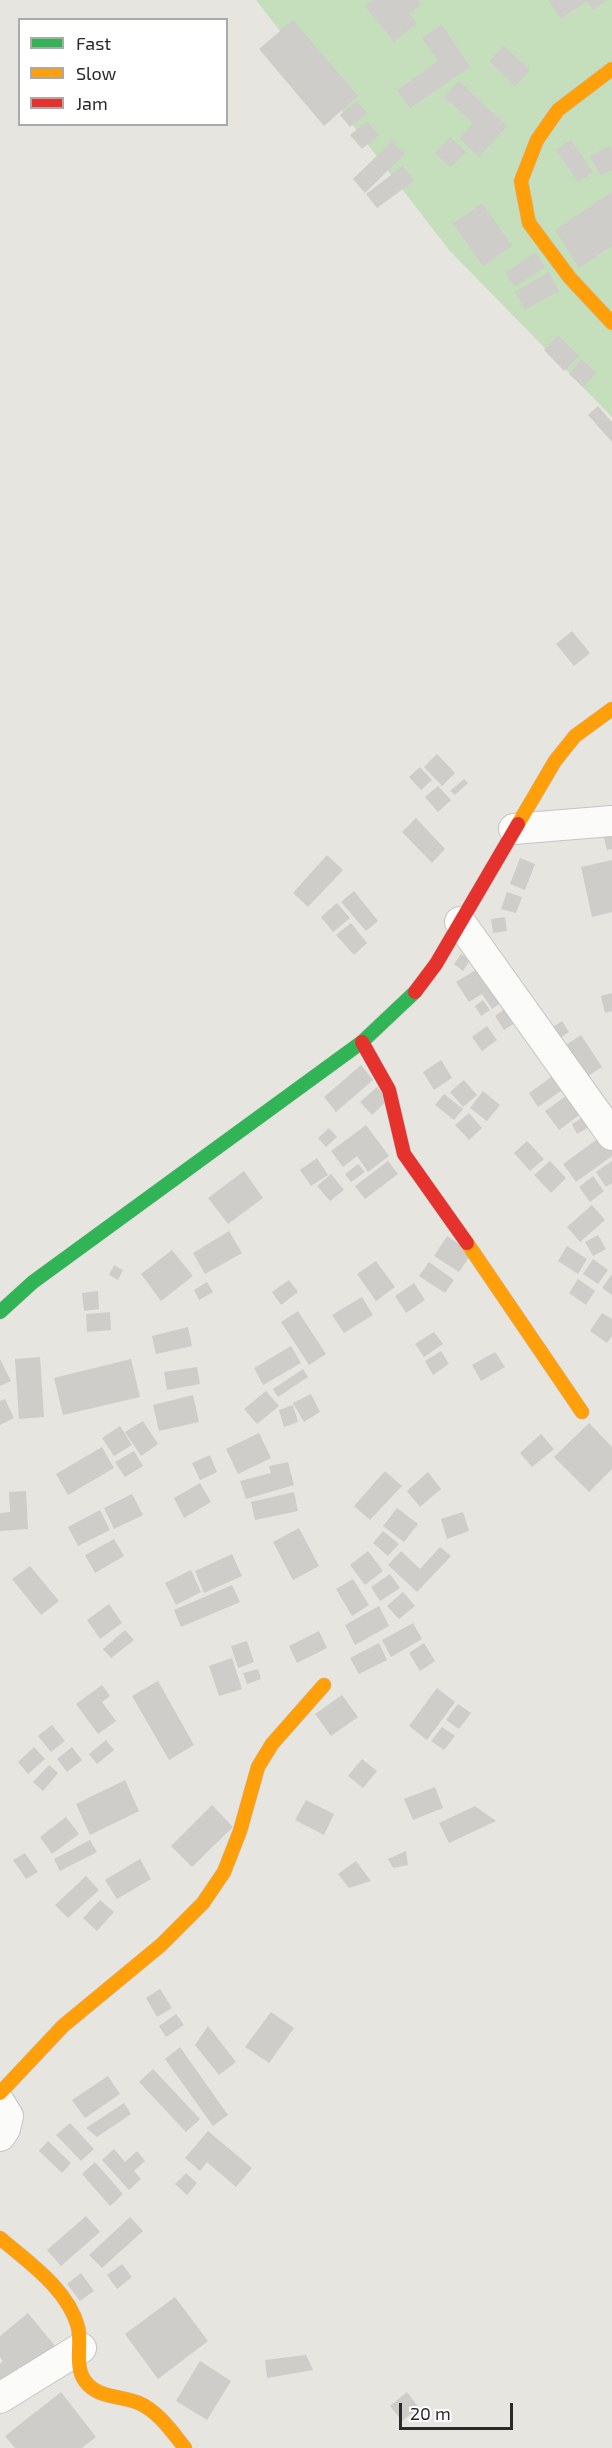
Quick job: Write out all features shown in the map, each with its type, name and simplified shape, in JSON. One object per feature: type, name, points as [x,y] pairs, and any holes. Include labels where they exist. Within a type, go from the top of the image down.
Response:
[{"type":"street","points":[[612,69],[558,110],[537,140],[520,181],[529,223],[570,278],[612,323]]},
{"type":"street","points":[[0,1312],[43,1275],[362,1042],[410,998],[436,964],[555,762],[575,736],[612,709]]},
{"type":"street","points":[[514,829],[612,821]]},
{"type":"street","points":[[460,922],[612,1135]]},
{"type":"street","points":[[362,1042],[388,1088],[404,1154],[495,1282],[582,1412]]},
{"type":"street","points":[[0,2093],[63,2026],[161,1945],[203,1903],[224,1872],[240,1831],[258,1767],[272,1744],[324,1685]]},
{"type":"street","points":[[0,2103],[8,2116],[5,2129],[0,2136]]},
{"type":"street","points":[[0,2238],[43,2276],[64,2300],[78,2325],[81,2348],[80,2367],[84,2380],[96,2391],[113,2399],[146,2407],[185,2448]]},
{"type":"street","points":[[0,2398],[81,2348]]},
{"type":"green space","points":[[256,0],[612,0],[612,417],[449,250]]},
{"type":"building","points":[[372,0],[418,0],[421,4],[409,14],[417,23],[394,42],[365,6]]},
{"type":"building","points":[[548,0],[607,0],[593,10],[587,1],[561,19]]},
{"type":"building","points":[[293,20],[358,96],[324,126],[259,49]]},
{"type":"building","points":[[442,25],[470,67],[410,108],[397,90],[438,61],[422,38]]},
{"type":"building","points":[[504,46],[530,70],[515,86],[489,61]]},
{"type":"building","points":[[459,81],[507,126],[479,157],[459,138],[473,123],[444,97]]},
{"type":"building","points":[[357,101],[367,113],[350,127],[340,115]]},
{"type":"building","points":[[367,121],[379,135],[362,149],[350,135]]},
{"type":"building","points":[[450,137],[466,152],[451,167],[435,153]]},
{"type":"building","points":[[571,140],[593,172],[578,182],[556,150]]},
{"type":"building","points":[[392,141],[405,154],[365,193],[353,179]]},
{"type":"building","points":[[609,146],[612,150],[612,170],[601,176],[590,156]]},
{"type":"building","points":[[403,166],[414,181],[377,208],[366,194]]},
{"type":"building","points":[[612,192],[612,246],[579,268],[555,230]]},
{"type":"building","points":[[482,203],[512,246],[483,266],[453,224]]},
{"type":"building","points":[[536,252],[545,267],[515,287],[505,273]]},
{"type":"building","points":[[549,272],[559,291],[525,310],[515,292]]},
{"type":"building","points":[[558,335],[579,356],[564,371],[544,350]]},
{"type":"building","points":[[582,359],[596,373],[583,387],[569,374]]},
{"type":"building","points":[[598,406],[612,422],[612,442],[588,415]]},
{"type":"building","points":[[572,631],[590,653],[574,666],[556,644]]},
{"type":"building","points":[[437,754],[455,773],[442,786],[424,767]]},
{"type":"building","points":[[420,767],[432,780],[421,790],[409,777]]},
{"type":"building","points":[[464,779],[468,783],[455,795],[450,791]]},
{"type":"building","points":[[438,786],[451,800],[438,812],[425,797]]},
{"type":"building","points":[[416,818],[445,849],[432,863],[402,832]]},
{"type":"building","points":[[612,827],[612,849],[607,850],[602,830]]},
{"type":"building","points":[[327,855],[343,870],[308,907],[293,893]]},
{"type":"building","points":[[520,858],[535,864],[525,890],[510,884]]},
{"type":"building","points":[[612,860],[612,912],[592,917],[581,867]]},
{"type":"building","points":[[354,891],[378,921],[366,931],[341,902]]},
{"type":"building","points":[[507,892],[522,897],[516,913],[501,909]]},
{"type":"building","points":[[337,903],[350,918],[333,932],[321,917]]},
{"type":"building","points":[[505,917],[507,931],[493,933],[491,919]]},
{"type":"building","points":[[351,923],[367,943],[354,955],[336,935]]},
{"type":"building","points":[[461,954],[470,960],[463,971],[454,964]]},
{"type":"building","points":[[484,965],[506,999],[492,1009],[482,994],[469,1002],[456,982]]},
{"type":"building","points":[[612,993],[612,1011],[605,1013],[601,996]]},
{"type":"building","points":[[483,1000],[490,1010],[481,1016],[475,1006]]},
{"type":"building","points":[[510,1005],[520,1020],[504,1030],[495,1016]]},
{"type":"building","points":[[562,1021],[569,1032],[560,1038],[553,1027]]},
{"type":"building","points":[[487,1026],[497,1040],[482,1051],[472,1037]]},
{"type":"building","points":[[581,1035],[602,1067],[580,1081],[560,1049]]},
{"type":"building","points":[[441,1060],[452,1078],[434,1090],[423,1072]]},
{"type":"building","points":[[361,1065],[373,1080],[336,1112],[324,1097]]},
{"type":"building","points":[[561,1070],[571,1084],[538,1107],[529,1093]]},
{"type":"building","points":[[464,1080],[477,1095],[463,1107],[450,1092]]},
{"type":"building","points":[[377,1087],[388,1100],[372,1115],[360,1102]]},
{"type":"building","points":[[483,1091],[500,1105],[487,1121],[470,1108]]},
{"type":"building","points":[[573,1091],[586,1110],[559,1130],[545,1111]]},
{"type":"building","points":[[444,1094],[463,1109],[454,1120],[435,1105]]},
{"type":"building","points":[[469,1113],[482,1128],[469,1140],[455,1125]]},
{"type":"building","points":[[588,1114],[594,1124],[577,1134],[572,1124]]},
{"type":"building","points":[[366,1125],[389,1156],[368,1172],[357,1156],[343,1167],[331,1151]]},
{"type":"building","points":[[329,1128],[337,1137],[326,1147],[318,1138]]},
{"type":"building","points":[[603,1135],[612,1149],[612,1156],[576,1182],[563,1164]]},
{"type":"building","points":[[527,1141],[544,1159],[530,1171],[514,1153]]},
{"type":"building","points":[[317,1158],[328,1175],[311,1186],[300,1170]]},
{"type":"building","points":[[388,1161],[398,1174],[365,1199],[355,1186]]},
{"type":"building","points":[[550,1161],[566,1178],[551,1193],[534,1175]]},
{"type":"building","points":[[612,1161],[612,1183],[606,1187],[596,1172]]},
{"type":"building","points":[[358,1164],[365,1172],[351,1182],[345,1174]]},
{"type":"building","points":[[244,1171],[263,1198],[228,1224],[208,1198]]},
{"type":"building","points":[[331,1174],[344,1190],[330,1201],[317,1186]]},
{"type":"building","points":[[593,1176],[604,1191],[590,1202],[579,1187]]},
{"type":"building","points":[[592,1205],[605,1220],[580,1242],[567,1227]]},
{"type":"building","points":[[229,1231],[242,1253],[205,1274],[193,1253]]},
{"type":"building","points":[[598,1235],[606,1249],[593,1256],[585,1242]]},
{"type":"building","points":[[447,1236],[472,1253],[459,1272],[434,1256]]},
{"type":"building","points":[[567,1246],[587,1259],[578,1274],[558,1261]]},
{"type":"building","points":[[172,1250],[193,1276],[161,1301],[141,1274]]},
{"type":"building","points":[[593,1259],[608,1270],[598,1284],[583,1274]]},
{"type":"building","points":[[376,1261],[395,1287],[376,1301],[357,1274]]},
{"type":"building","points":[[429,1262],[454,1280],[445,1293],[419,1276]]},
{"type":"building","points":[[114,1265],[123,1270],[118,1280],[109,1275]]},
{"type":"building","points":[[612,1274],[612,1295],[602,1288]]},
{"type":"building","points":[[578,1279],[595,1291],[586,1305],[569,1293]]},
{"type":"building","points":[[289,1280],[298,1292],[281,1305],[272,1292]]},
{"type":"building","points":[[207,1282],[213,1292],[199,1300],[194,1290]]},
{"type":"building","points":[[414,1283],[425,1300],[406,1313],[395,1296]]},
{"type":"building","points":[[98,1291],[99,1309],[84,1311],[82,1293]]},
{"type":"building","points":[[362,1297],[373,1315],[344,1333],[332,1315]]},
{"type":"building","points":[[298,1311],[326,1354],[309,1365],[281,1322]]},
{"type":"building","points":[[110,1312],[111,1330],[87,1332],[86,1314]]},
{"type":"building","points":[[602,1313],[612,1319],[612,1336],[607,1343],[590,1331]]},
{"type":"building","points":[[188,1327],[192,1346],[156,1354],[152,1336]]},
{"type":"building","points":[[434,1332],[443,1344],[424,1357],[415,1344]]},
{"type":"building","points":[[291,1346],[301,1363],[263,1385],[254,1368]]},
{"type":"building","points":[[441,1351],[449,1364],[433,1375],[425,1361]]},
{"type":"building","points":[[495,1352],[505,1367],[481,1381],[472,1365]]},
{"type":"building","points":[[40,1357],[44,1417],[19,1419],[15,1359]]},
{"type":"building","points":[[0,1359],[11,1381],[0,1386]]},
{"type":"building","points":[[131,1359],[140,1397],[63,1415],[54,1378]]},
{"type":"building","points":[[197,1367],[200,1384],[167,1390],[164,1372]]},
{"type":"building","points":[[303,1369],[308,1377],[278,1397],[273,1389]]},
{"type":"building","points":[[266,1391],[279,1406],[257,1424],[244,1409]]},
{"type":"building","points":[[311,1394],[320,1412],[304,1422],[293,1403]]},
{"type":"building","points":[[193,1395],[199,1422],[159,1431],[153,1405]]},
{"type":"building","points":[[5,1399],[14,1418],[0,1425],[0,1401]]},
{"type":"building","points":[[293,1405],[298,1422],[284,1427],[279,1410]]},
{"type":"building","points":[[143,1421],[158,1444],[141,1456],[125,1432]]},
{"type":"building","points":[[589,1423],[612,1447],[612,1469],[589,1492],[554,1457]]},
{"type":"building","points":[[120,1426],[132,1445],[114,1456],[102,1438]]},
{"type":"building","points":[[259,1433],[271,1458],[238,1474],[226,1449]]},
{"type":"building","points":[[541,1434],[554,1449],[532,1467],[520,1453]]},
{"type":"building","points":[[102,1447],[114,1468],[68,1495],[56,1474]]},
{"type":"building","points":[[134,1451],[143,1466],[125,1477],[115,1462]]},
{"type":"building","points":[[210,1455],[217,1472],[200,1480],[192,1463]]},
{"type":"building","points":[[288,1462],[294,1485],[246,1499],[240,1481],[271,1473],[269,1466]]},
{"type":"building","points":[[385,1471],[402,1486],[370,1520],[354,1506]]},
{"type":"building","points":[[428,1472],[441,1489],[420,1507],[407,1491]]},
{"type":"building","points":[[200,1483],[211,1502],[184,1518],[174,1498]]},
{"type":"building","points":[[26,1491],[28,1529],[0,1531],[0,1513],[10,1512],[9,1492]]},
{"type":"building","points":[[294,1492],[298,1511],[255,1520],[251,1502]]},
{"type":"building","points":[[132,1494],[143,1515],[114,1529],[104,1508]]},
{"type":"building","points":[[397,1508],[418,1524],[404,1542],[383,1526]]},
{"type":"building","points":[[100,1510],[110,1530],[78,1546],[68,1527]]},
{"type":"building","points":[[463,1512],[469,1531],[447,1539],[441,1519]]},
{"type":"building","points":[[299,1528],[319,1566],[293,1580],[273,1542]]},
{"type":"building","points":[[383,1531],[399,1544],[388,1556],[373,1543]]},
{"type":"building","points":[[114,1539],[124,1556],[95,1573],[85,1555]]},
{"type":"building","points":[[440,1547],[451,1556],[417,1592],[388,1565],[401,1551],[420,1569]]},
{"type":"building","points":[[368,1551],[383,1571],[365,1585],[350,1565]]},
{"type":"building","points":[[232,1554],[242,1576],[204,1593],[195,1571]]},
{"type":"building","points":[[30,1566],[59,1601],[41,1615],[12,1579]]},
{"type":"building","points":[[191,1570],[201,1592],[176,1605],[165,1583]]},
{"type":"building","points":[[390,1574],[400,1588],[380,1601],[371,1587]]},
{"type":"building","points":[[353,1579],[369,1605],[352,1616],[336,1589]]},
{"type":"building","points":[[232,1585],[240,1602],[181,1627],[174,1610]]},
{"type":"building","points":[[403,1592],[415,1606],[399,1619],[387,1606]]},
{"type":"building","points":[[109,1604],[122,1623],[100,1639],[87,1620]]},
{"type":"building","points":[[379,1606],[389,1626],[355,1645],[345,1625]]},
{"type":"building","points":[[413,1623],[422,1639],[391,1657],[382,1640]]},
{"type":"building","points":[[125,1630],[134,1640],[111,1658],[103,1649]]},
{"type":"building","points":[[319,1631],[327,1648],[297,1663],[289,1646]]},
{"type":"building","points":[[247,1641],[254,1662],[238,1668],[231,1646]]},
{"type":"building","points":[[379,1643],[387,1660],[359,1674],[350,1658]]},
{"type":"building","points":[[424,1643],[435,1661],[420,1671],[409,1653]]},
{"type":"building","points":[[232,1658],[242,1689],[219,1696],[209,1666]]},
{"type":"building","points":[[258,1669],[261,1679],[247,1684],[243,1673]]},
{"type":"building","points":[[158,1681],[194,1745],[169,1760],[132,1696]]},
{"type":"building","points":[[102,1685],[110,1696],[102,1702],[116,1721],[98,1734],[76,1704]]},
{"type":"building","points":[[437,1688],[455,1702],[427,1740],[409,1726]]},
{"type":"building","points":[[342,1695],[358,1717],[331,1736],[315,1714]]},
{"type":"building","points":[[458,1704],[471,1713],[459,1729],[446,1720]]},
{"type":"building","points":[[52,1725],[65,1741],[51,1752],[38,1736]]},
{"type":"building","points":[[442,1727],[455,1736],[444,1750],[431,1741]]},
{"type":"building","points":[[106,1740],[114,1750],[97,1764],[89,1754]]},
{"type":"building","points":[[34,1747],[45,1759],[28,1774],[18,1762]]},
{"type":"building","points":[[72,1747],[82,1760],[67,1772],[57,1759]]},
{"type":"building","points":[[362,1759],[377,1771],[363,1788],[348,1776]]},
{"type":"building","points":[[49,1765],[58,1773],[43,1791],[33,1782]]},
{"type":"building","points":[[125,1780],[139,1811],[90,1835],[76,1804]]},
{"type":"building","points":[[435,1787],[443,1808],[413,1820],[404,1799]]},
{"type":"building","points":[[306,1800],[334,1814],[324,1835],[295,1820]]},
{"type":"building","points":[[212,1805],[233,1827],[192,1867],[171,1846]]},
{"type":"building","points":[[475,1806],[496,1821],[449,1843],[439,1823]]},
{"type":"building","points":[[66,1817],[79,1834],[52,1854],[40,1837]]},
{"type":"building","points":[[90,1840],[97,1852],[60,1871],[54,1859]]},
{"type":"building","points":[[406,1851],[408,1865],[393,1868],[388,1859]]},
{"type":"building","points":[[25,1853],[38,1872],[26,1879],[13,1860]]},
{"type":"building","points":[[140,1859],[151,1879],[117,1899],[105,1880]]},
{"type":"building","points":[[356,1861],[371,1881],[349,1888],[338,1874]]},
{"type":"building","points":[[86,1876],[99,1890],[68,1918],[55,1905]]},
{"type":"building","points":[[100,1900],[114,1912],[97,1931],[83,1918]]},
{"type":"building","points":[[160,1989],[172,2008],[157,2017],[146,1998]]},
{"type":"building","points":[[271,2012],[294,2028],[269,2063],[245,2047]]},
{"type":"building","points":[[176,2014],[184,2025],[166,2037],[159,2026]]},
{"type":"building","points":[[208,2026],[236,2062],[219,2075],[195,2045]]},
{"type":"building","points":[[180,2047],[228,2115],[213,2126],[165,2059]]},
{"type":"building","points":[[153,2069],[200,2119],[186,2132],[139,2082]]},
{"type":"building","points":[[108,2076],[120,2094],[85,2118],[72,2100]]},
{"type":"building","points":[[124,2103],[131,2114],[97,2137],[86,2128]]},
{"type":"building","points":[[70,2123],[94,2149],[81,2161],[56,2135]]},
{"type":"building","points":[[208,2131],[252,2168],[236,2187],[207,2162],[200,2171],[185,2158]]},
{"type":"building","points":[[48,2141],[71,2163],[62,2173],[39,2151]]},
{"type":"building","points":[[114,2149],[125,2162],[137,2151],[145,2161],[134,2171],[141,2179],[129,2190],[102,2160]]},
{"type":"building","points":[[95,2162],[123,2194],[110,2206],[82,2174]]},
{"type":"building","points":[[186,2173],[197,2183],[187,2195],[175,2184]]},
{"type":"building","points":[[86,2216],[100,2232],[61,2266],[47,2250]]},
{"type":"building","points":[[130,2217],[143,2231],[102,2268],[89,2255]]},
{"type":"building","points":[[122,2264],[132,2277],[117,2289],[107,2275]]},
{"type":"building","points":[[81,2273],[94,2291],[80,2301],[67,2284]]},
{"type":"building","points":[[175,2297],[208,2341],[158,2379],[125,2334]]},
{"type":"building","points":[[28,2313],[55,2346],[22,2373],[0,2384],[0,2364],[3,2361],[0,2357],[0,2336]]},
{"type":"building","points":[[306,2355],[313,2370],[267,2378],[265,2360]]},
{"type":"building","points":[[200,2361],[231,2381],[207,2420],[176,2401]]},
{"type":"building","points":[[61,2392],[96,2437],[82,2448],[15,2448],[5,2436]]},
{"type":"building","points":[[407,2392],[419,2408],[402,2421],[390,2406]]},
{"type":"traffic: fast","points":[[0,1312],[33,1282],[362,1042],[415,992]]},
{"type":"traffic: slow","points":[[612,69],[558,110],[537,140],[521,181],[529,223],[570,278],[612,323]]},
{"type":"traffic: slow","points":[[518,824],[555,761],[575,736],[612,709]]},
{"type":"traffic: slow","points":[[467,1243],[582,1412]]},
{"type":"traffic: slow","points":[[0,2093],[63,2026],[161,1945],[203,1903],[224,1872],[240,1831],[258,1767],[272,1744],[324,1685]]},
{"type":"traffic: slow","points":[[0,2238],[46,2277],[66,2300],[78,2327],[80,2369],[90,2387],[103,2394],[132,2400],[146,2407],[165,2423],[185,2448]]},
{"type":"traffic: jam","points":[[415,992],[436,964],[518,824]]},
{"type":"traffic: jam","points":[[362,1042],[389,1090],[404,1154],[467,1243]]}]
